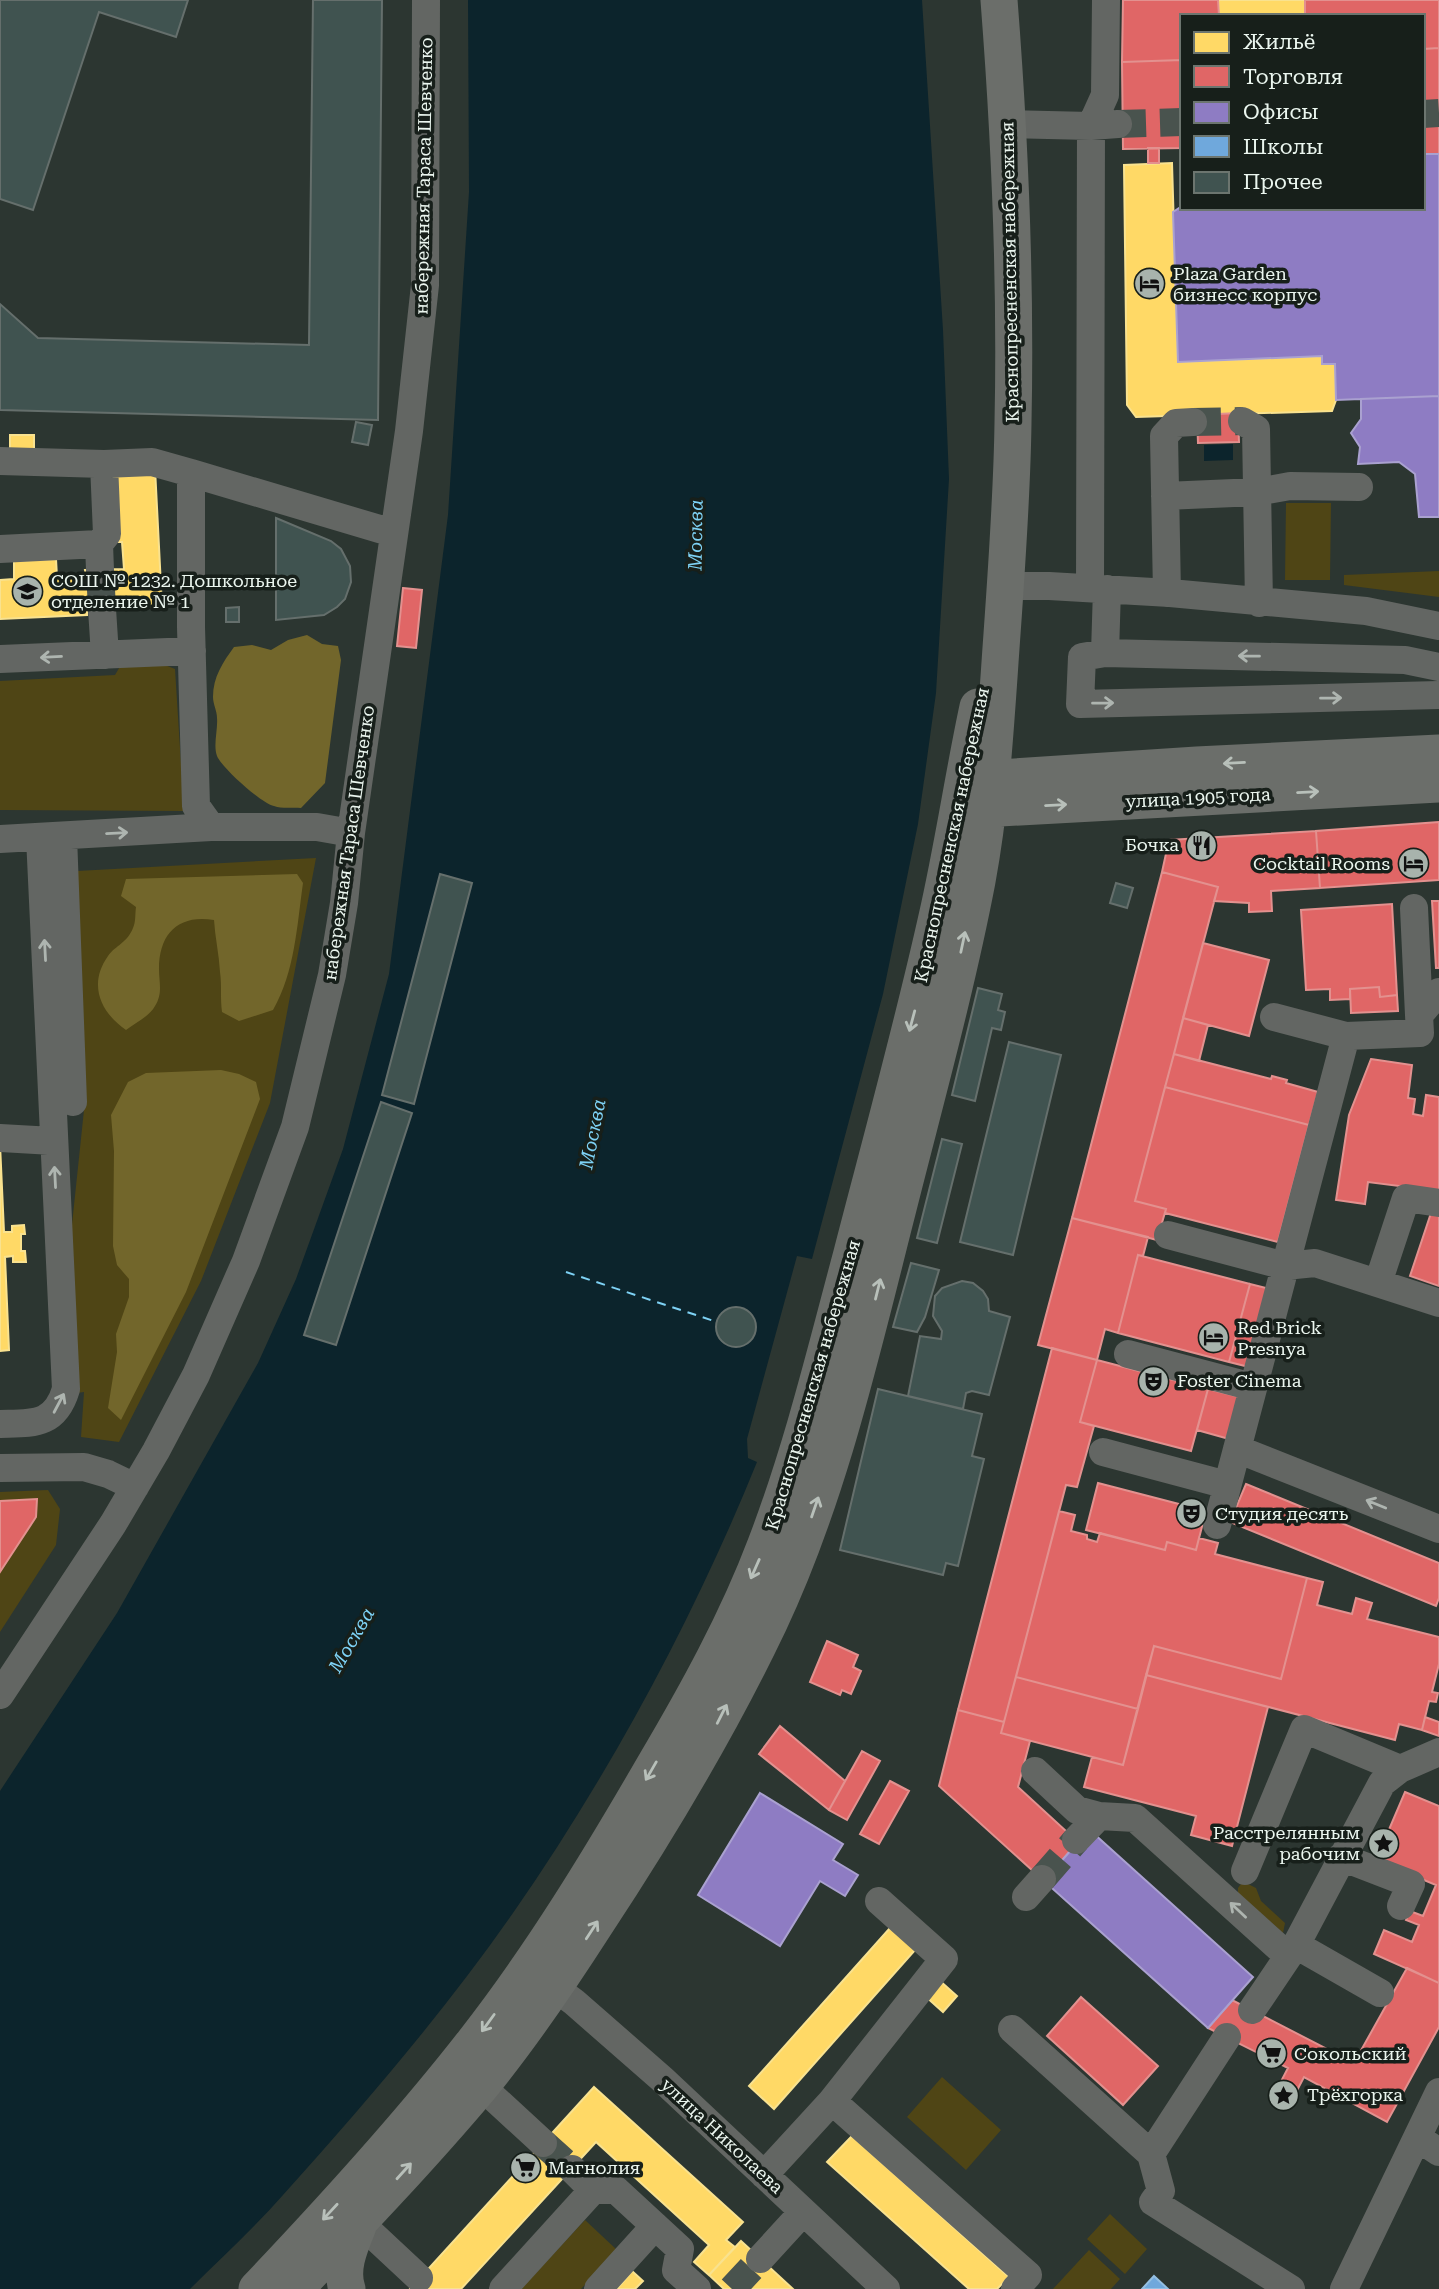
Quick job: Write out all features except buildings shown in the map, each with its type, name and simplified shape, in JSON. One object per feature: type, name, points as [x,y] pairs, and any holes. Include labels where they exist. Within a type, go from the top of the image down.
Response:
[{"type":"main road","name":"Краснопресненская набережная","points":[[257,2289],[335,2207],[424,2105],[477,2039],[542,1978],[636,1864],[714,1729],[769,1622],[799,1555],[844,1410],[885,1259],[954,986],[977,879],[975,794],[1005,586],[1013,426],[1014,286],[999,0]]},
{"type":"main road","name":"улица 1905 года","points":[[975,794],[1197,765],[1439,753]]},
{"type":"main road","name":"улица 1905 года","points":[[975,794],[1439,785]]},
{"type":"main road","name":"Краснопресненская набережная","points":[[295,2289],[481,2086],[542,1978]]},
{"type":"main road","points":[[347,2289],[344,2281],[345,2266],[359,2222]]},
{"type":"street","name":"набережная Тараса Шевченко","points":[[0,1695],[113,1524],[201,1362],[246,1261],[295,1127],[332,975],[344,903],[351,833],[409,431],[425,285],[426,0]]},
{"type":"street","points":[[1105,653],[1099,589],[1104,95],[1113,38],[1106,0]]},
{"type":"street","points":[[1007,124],[1105,125]]},
{"type":"street","points":[[1242,421],[1256,429],[1259,603]]},
{"type":"street","points":[[1167,593],[1164,436],[1176,423],[1193,422]]},
{"type":"street","points":[[0,461],[104,464],[152,462],[393,533]]},
{"type":"street","points":[[0,549],[99,557],[107,534],[104,464]]},
{"type":"street","points":[[191,473],[196,806],[211,827]]},
{"type":"street","points":[[1165,496],[1257,492],[1290,486],[1359,487]]},
{"type":"street","points":[[1005,586],[1167,593],[1366,611],[1439,626]]},
{"type":"street","points":[[102,609],[105,655]]},
{"type":"street","points":[[0,659],[192,651]]},
{"type":"street","points":[[1439,667],[1411,661],[1105,653],[1082,657],[1080,704],[1439,695]]},
{"type":"street","points":[[1411,661],[1411,696]]},
{"type":"street","points":[[0,839],[211,827],[317,827],[351,833]]},
{"type":"street","points":[[51,836],[73,1102]]},
{"type":"street","points":[[0,1424],[33,1423],[46,1419],[56,1412],[66,1389],[53,1140],[51,836]]},
{"type":"street","points":[[1414,908],[1426,1027]]},
{"type":"street","points":[[1426,1027],[1439,992]]},
{"type":"street","points":[[1274,1017],[1346,1036],[1426,1027]]},
{"type":"street","points":[[1217,1525],[1346,1036]]},
{"type":"street","points":[[0,1138],[53,1140]]},
{"type":"street","points":[[1378,1283],[1406,1198],[1439,1203]]},
{"type":"street","points":[[1168,1235],[1285,1266],[1315,1262],[1439,1303]]},
{"type":"street","points":[[1128,1354],[1253,1387]]},
{"type":"street","points":[[1237,1449],[1439,1530]]},
{"type":"street","points":[[1103,1452],[1227,1485]]},
{"type":"street","points":[[0,1468],[84,1467],[108,1474],[135,1487]]},
{"type":"street","points":[[1245,1871],[1304,1729],[1400,1769]]},
{"type":"street","points":[[1252,2010],[1292,1951],[1382,1783],[1400,1769],[1439,1752]]},
{"type":"street","points":[[1035,1771],[1077,1810],[1099,1816],[1135,1818],[1292,1951],[1380,1993]]},
{"type":"street","points":[[1076,1840],[1099,1816]]},
{"type":"street","points":[[1341,1857],[1410,1884],[1401,1906]]},
{"type":"street","points":[[764,2175],[832,2101],[944,1959],[879,1901]]},
{"type":"street","name":"улица Николаева","points":[[542,1978],[662,2079],[886,2289]]},
{"type":"street","points":[[1012,2029],[1152,2154]]},
{"type":"street","points":[[1227,2037],[1152,2154],[1157,2197],[1147,2212],[1269,2289]]},
{"type":"street","points":[[481,2086],[543,2143]]},
{"type":"street","points":[[1352,2284],[1428,2145],[1439,2092]]},
{"type":"street","points":[[832,2101],[1028,2275],[1015,2289]]},
{"type":"street","points":[[572,2169],[593,2190],[616,2190],[680,2249],[676,2270],[697,2289]]},
{"type":"street","points":[[503,2289],[593,2190]]},
{"type":"street","points":[[1157,2197],[1291,2289]]},
{"type":"street","points":[[1157,2197],[1314,2289]]},
{"type":"street","points":[[760,2259],[803,2212]]},
{"type":"street","points":[[359,2222],[419,2278]]},
{"type":"street","points":[[598,2289],[655,2226]]},
{"type":"shaded area","points":[[1286,503],[1331,503],[1330,580],[1285,580]]},
{"type":"shaded area","points":[[1439,571],[1439,597],[1344,585],[1344,575]]},
{"type":"shaded area","points":[[307,635],[322,644],[338,646],[341,660],[325,783],[301,808],[277,807],[260,799],[242,784],[217,756],[217,718],[213,690],[219,670],[234,647],[252,645],[271,650],[288,640]]},
{"type":"shaded area","points":[[155,661],[175,669],[184,811],[0,810],[0,681],[115,675],[122,663]]},
{"type":"shaded area","points":[[316,858],[270,1103],[201,1281],[119,1442],[81,1437],[84,1392],[54,1396],[84,1110],[77,871]]},
{"type":"shaded area","points":[[297,874],[303,883],[294,948],[286,980],[273,1010],[239,1021],[222,1012],[214,920],[202,919],[181,923],[167,936],[160,956],[159,997],[150,1013],[126,1030],[109,1015],[100,997],[99,977],[108,956],[128,937],[134,926],[136,907],[121,896],[126,879]]},
{"type":"shaded area","points":[[221,1070],[256,1082],[260,1099],[186,1292],[121,1420],[108,1408],[117,1352],[116,1334],[129,1297],[129,1279],[117,1265],[113,1246],[114,1151],[111,1115],[128,1082],[146,1073]]},
{"type":"shaded area","points":[[48,1490],[60,1509],[56,1545],[0,1632],[0,1492]]},
{"type":"shaded area","points":[[1246,1883],[1256,1888],[1261,1901],[1285,1923],[1283,1933],[1238,1893],[1241,1884]]},
{"type":"shaded area","points":[[942,2077],[1001,2130],[966,2170],[907,2117]]},
{"type":"shaded area","points":[[1110,2214],[1147,2249],[1125,2274],[1087,2239]]},
{"type":"shaded area","points":[[585,2220],[617,2250],[581,2289],[521,2289]]},
{"type":"shaded area","points":[[1089,2250],[1120,2279],[1111,2289],[1053,2289]]},
{"type":"water","name":"Москва","points":[[468,0],[922,0],[943,330],[949,479],[936,693],[918,824],[883,994],[812,1259],[797,1256],[747,1439],[748,1458],[757,1462],[706,1579],[677,1637],[616,1751],[583,1806],[487,1950],[402,2057],[272,2207],[190,2289],[0,2289],[0,1791],[117,1613],[258,1363],[296,1279],[343,1149],[389,974],[448,515],[469,192]]},
{"type":"water","points":[[1233,444],[1233,460],[1204,461],[1204,445]]},
{"type":"ferry route","points":[[566,1272],[717,1322]]},
{"type":"tunnel","points":[[1425,114],[1439,113]]},
{"type":"tunnel","points":[[1118,124],[1180,122]]},
{"type":"tunnel","points":[[1193,422],[1242,421]]},
{"type":"tunnel","points":[[100,570],[102,609]]},
{"type":"tunnel","points":[[1042,1879],[1076,1840]]},
{"type":"tunnel","points":[[543,2143],[572,2169]]},
{"type":"tunnel","points":[[732,2289],[760,2259]]},
{"type":"place","name":"Plaza Garden бизнесс корпус","points":[[1150,284]]},
{"type":"place","name":"СОШ № 1232. Дошкольное отделение № 1","points":[[28,591]]},
{"type":"place","name":"Бочка","points":[[1202,845]]},
{"type":"place","name":"Cocktail Rooms","points":[[1413,864]]},
{"type":"place","name":"Red Brick Presnya","points":[[1214,1338]]},
{"type":"place","name":"Foster Cinema","points":[[1154,1381]]},
{"type":"place","name":"Студия десять","points":[[1192,1514]]},
{"type":"place","name":"Расстрелянным рабочим","points":[[1383,1843]]},
{"type":"place","name":"Сокольский","points":[[1271,2054]]},
{"type":"place","name":"Трёхгорка","points":[[1284,2095]]},
{"type":"place","name":"Магнолия","points":[[525,2168]]}]
